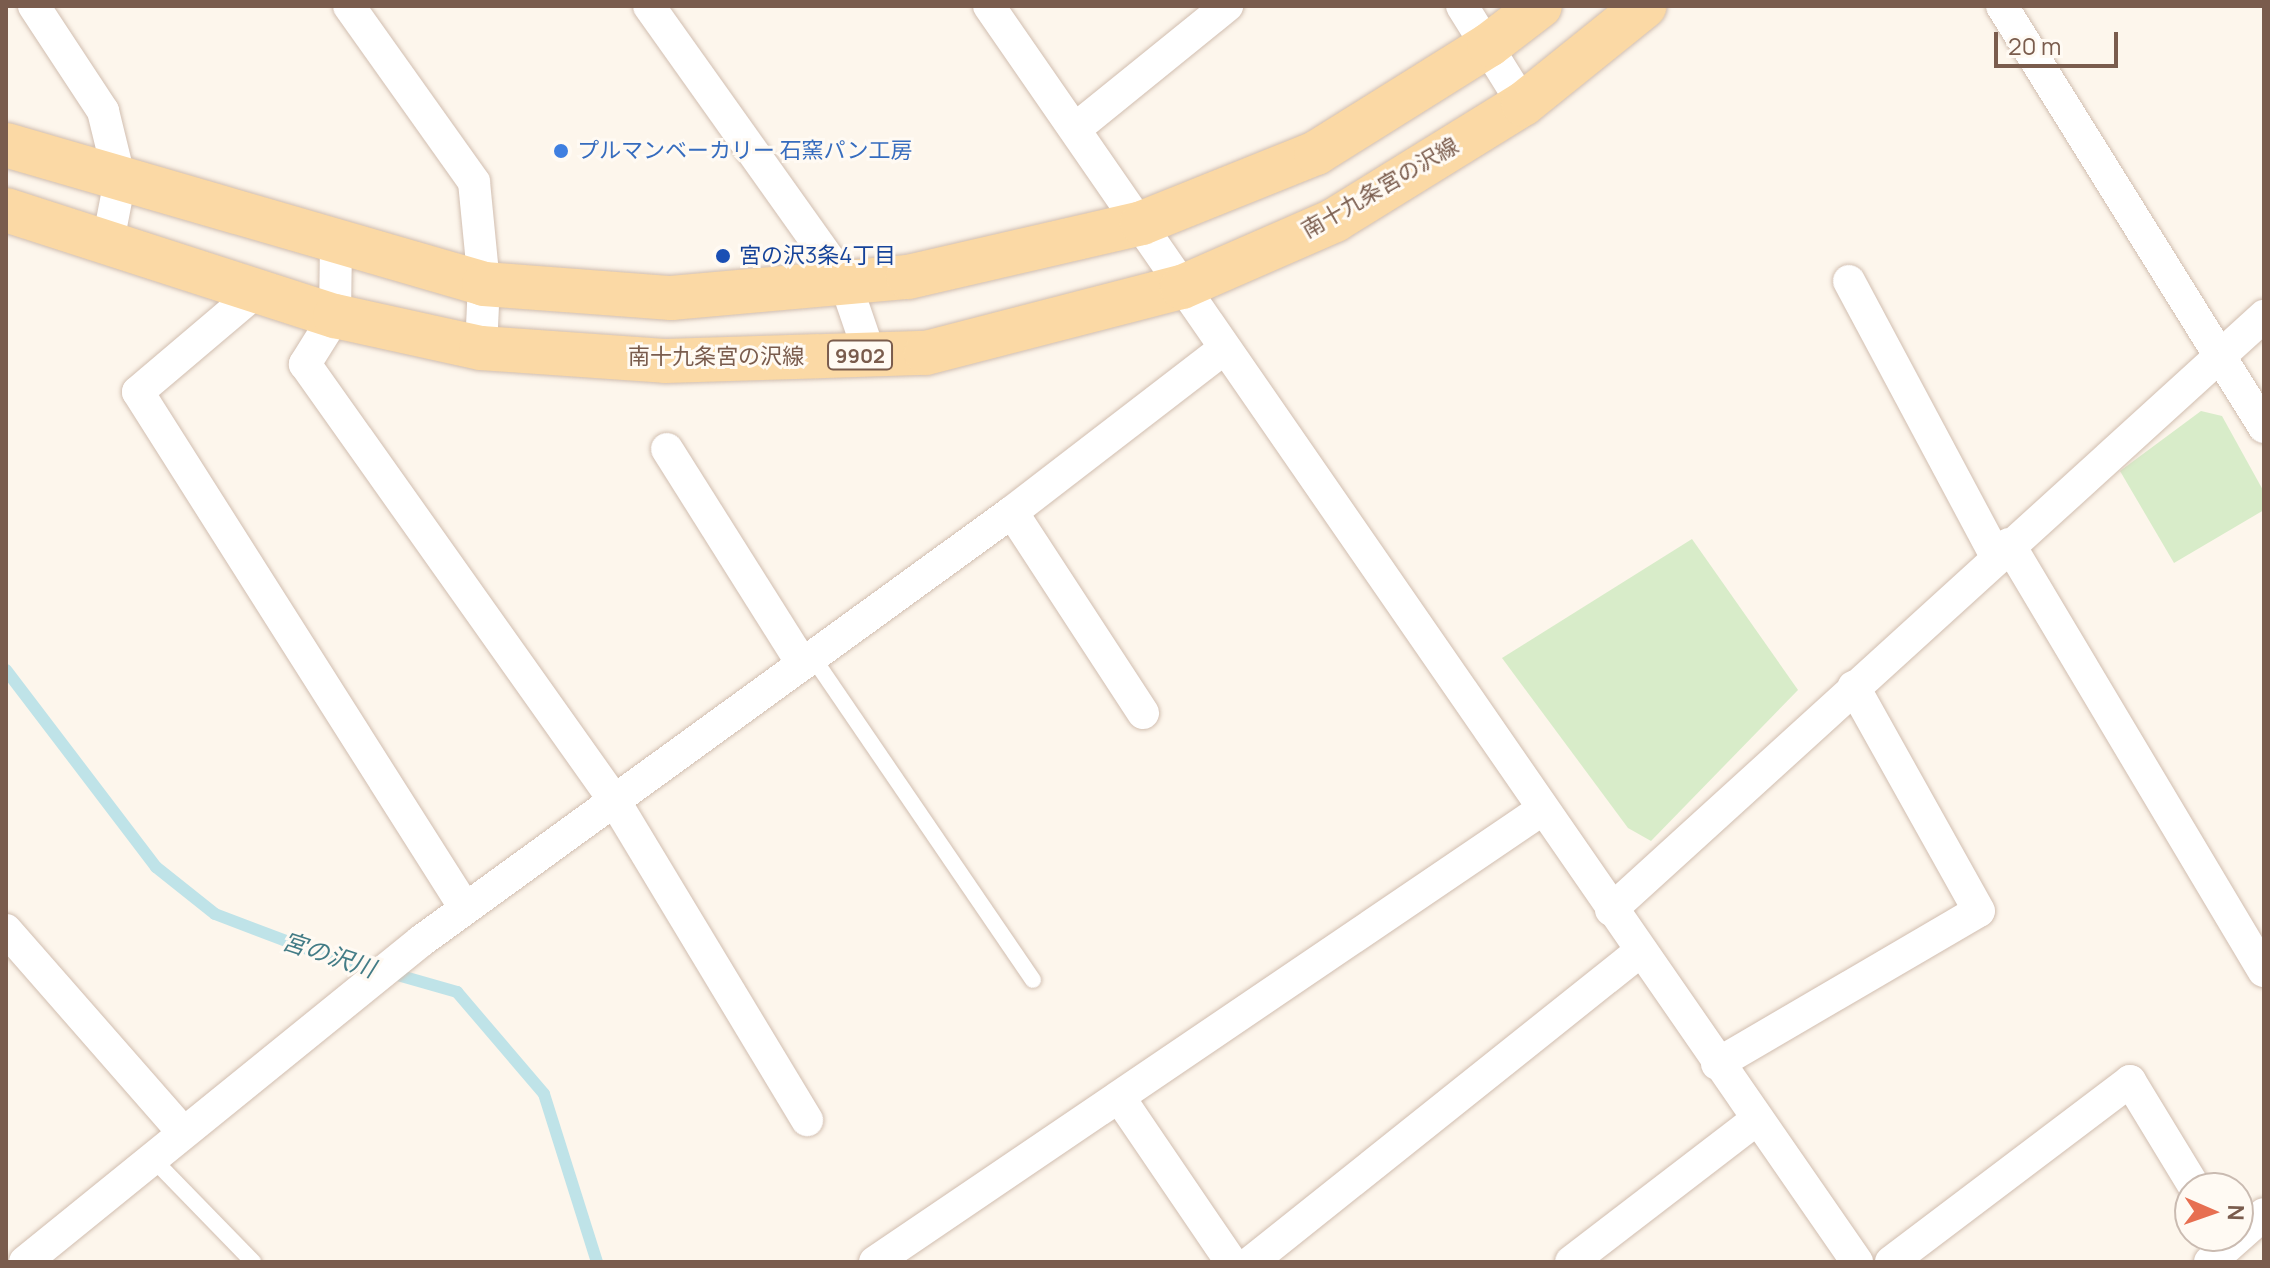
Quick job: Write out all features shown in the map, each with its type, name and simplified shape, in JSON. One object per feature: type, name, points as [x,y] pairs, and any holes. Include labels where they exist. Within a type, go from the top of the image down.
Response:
[{"type":"main road","points":[[6,145],[336,244],[484,284],[671,298],[908,277],[1142,223],[1316,153],[1489,45],[1540,6]]},
{"type":"main road","name":"南十九条宮の沢線","points":[[6,210],[335,316],[481,348],[665,361],[926,353],[1182,287],[1335,220],[1523,104],[1645,6]]},
{"type":"street","points":[[34,6],[103,111],[120,180],[108,242]]},
{"type":"street","points":[[349,6],[474,182],[484,284],[481,348]]},
{"type":"street","points":[[649,6],[845,282],[870,355]]},
{"type":"street","points":[[989,6],[1142,223],[1224,349],[1717,1064],[1857,1262]]},
{"type":"street","points":[[1075,129],[1227,6]]},
{"type":"street","points":[[1462,6],[1523,104]]},
{"type":"street","points":[[2002,6],[2264,427]]},
{"type":"street","points":[[336,244],[335,316],[305,364],[614,800],[807,1120]]},
{"type":"street","points":[[1849,281],[2002,550],[2264,971]]},
{"type":"street","points":[[257,291],[138,392],[465,908]]},
{"type":"street","points":[[1611,910],[2002,550],[2264,316]]},
{"type":"street","points":[[25,1262],[421,941],[1012,512],[1224,349]]},
{"type":"street","points":[[667,449],[807,660]]},
{"type":"street","points":[[1012,512],[1143,713]]},
{"type":"street","points":[[1717,1064],[1979,911],[1854,687]]},
{"type":"street","points":[[875,1262],[1121,1100],[1543,809]]},
{"type":"street","points":[[6,930],[183,1132]]},
{"type":"street","points":[[1251,1262],[1640,952]]},
{"type":"street","points":[[1891,1262],[2130,1081],[2185,1172]]},
{"type":"street","points":[[1121,1100],[1231,1262]]},
{"type":"street","points":[[1571,1262],[1756,1120]]},
{"type":"lane","points":[[807,660],[1033,980]]},
{"type":"lane","points":[[152,1158],[253,1262]]},
{"type":"green space","points":[[2201,411],[2222,416],[2264,492],[2264,510],[2174,563],[2120,471]]},
{"type":"green space","points":[[1692,539],[1798,690],[1651,841],[1628,828],[1502,658]]},
{"type":"waterway","name":"宮の沢川","points":[[6,670],[156,867],[215,914],[310,950],[457,992],[544,1094],[597,1262]]},
{"type":"place","name":"プルマンベーカリー 石窯パン工房","points":[[561,151]]},
{"type":"place","name":"宮の沢3条4丁目","points":[[723,256]]}]
